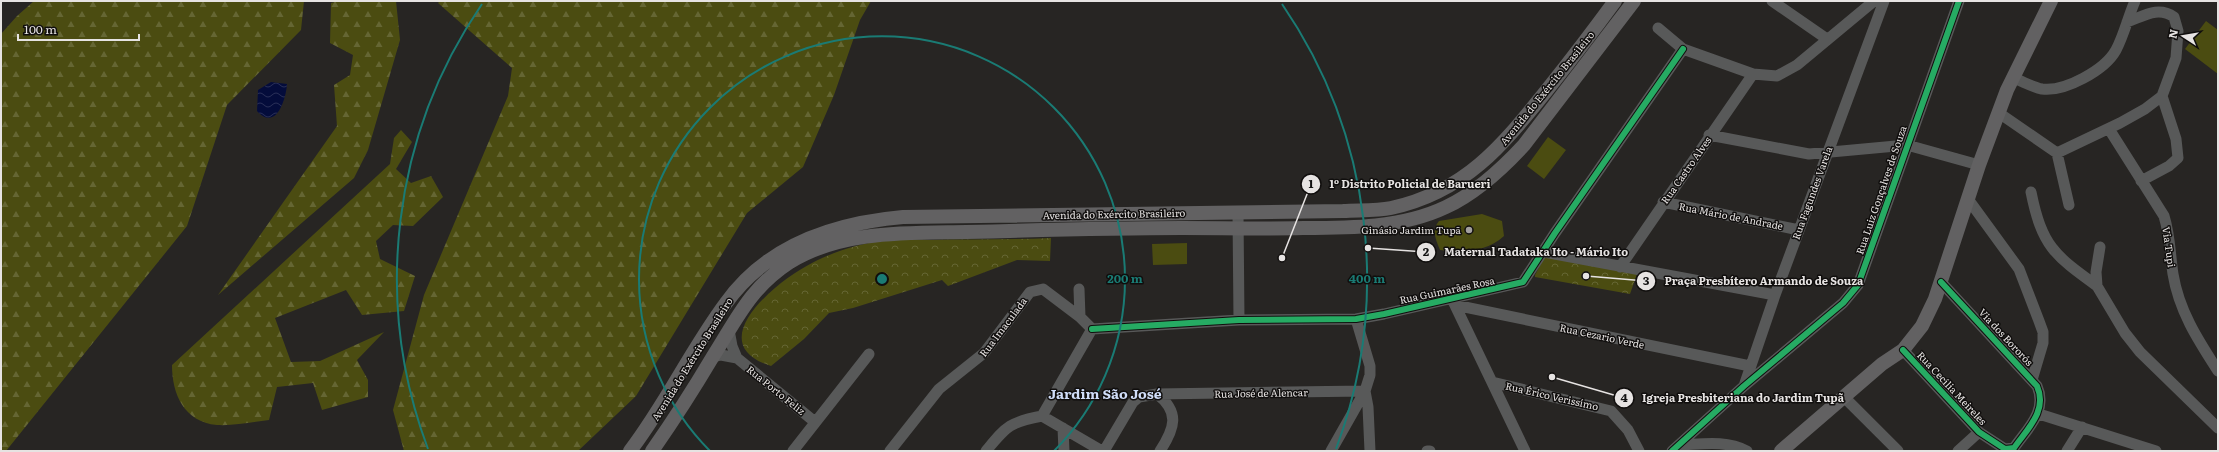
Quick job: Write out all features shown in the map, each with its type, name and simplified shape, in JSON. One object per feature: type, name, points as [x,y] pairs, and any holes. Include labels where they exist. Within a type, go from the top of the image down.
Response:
[{"type":"main road","name":"Avenida do Exército Brasileiro","points":[[630,451],[648,428],[734,293],[756,270],[804,239],[828,230],[875,220],[936,216],[1238,213],[1390,208],[1414,202],[1454,183],[1469,174],[1507,140],[1615,1]]},
{"type":"main road","name":"Avenida do Exército Brasileiro","points":[[652,451],[713,357],[738,313],[754,292],[791,262],[815,251],[845,241],[899,233],[1130,228],[1237,229],[1375,226],[1398,222],[1444,208],[1466,196],[1505,166],[1524,145],[1634,1]]},
{"type":"main road","points":[[1781,451],[1882,364],[1903,350],[1914,339],[1929,314],[1998,113],[2048,4]]},
{"type":"main road","points":[[734,293],[738,313]]},
{"type":"street","points":[[1772,1],[1827,39]]},
{"type":"street","points":[[1658,28],[1683,49],[1753,74],[1777,76],[1786,73],[1874,1]]},
{"type":"street","name":"Rua Fagundes Varela","points":[[1744,386],[1775,295],[1827,152],[1884,1]]},
{"type":"street","name":"Rua Luiz Gonçalves de Souza","points":[[1676,448],[1744,386],[1854,292],[1863,275],[1907,145],[1959,1]]},
{"type":"street","points":[[2013,78],[2041,89],[2048,89],[2070,84],[2098,70],[2108,61],[2115,50],[2135,1]]},
{"type":"street","points":[[2057,153],[2086,138],[2109,129],[2146,109],[2162,96],[2176,58],[2178,31],[2174,17],[2165,11],[2159,11],[2127,22]]},
{"type":"street","name":"Rua Guimarães Rosa","points":[[1092,329],[1239,320],[1356,318],[1453,302],[1523,282],[1683,49]]},
{"type":"street","name":"Rua Castro Alves","points":[[1620,267],[1663,202],[1753,74]]},
{"type":"street","points":[[2141,181],[2169,166],[2178,158],[2176,139],[2162,96]]},
{"type":"street","points":[[1998,113],[2057,153],[2069,205]]},
{"type":"street","name":"Via Tupi","points":[[2109,129],[2164,216],[2168,229],[2173,273],[2186,316],[2195,336],[2218,371]]},
{"type":"street","points":[[1710,135],[1801,153],[1907,145],[1979,165]]},
{"type":"street","points":[[2031,192],[2038,225],[2045,239],[2066,264],[2097,286],[2125,333],[2140,352],[2218,428]]},
{"type":"street","points":[[1968,199],[2019,270],[2043,332],[2043,343],[2032,380]]},
{"type":"street","name":"Rua Mário de Andrade","points":[[1663,202],[1799,230]]},
{"type":"street","points":[[1238,213],[1239,320]]},
{"type":"street","points":[[2097,286],[2096,272],[2100,247]]},
{"type":"street","points":[[1544,252],[1775,295]]},
{"type":"street","name":"Via dos Bororós","points":[[1941,282],[2032,380],[2039,391],[2041,406],[2039,414]]},
{"type":"street","name":"Rua Imaculada","points":[[890,451],[939,389],[984,353],[1030,292],[1043,289],[1080,317],[1092,329]]},
{"type":"street","points":[[1079,289],[1080,317]]},
{"type":"street","points":[[1453,302],[1524,451]]},
{"type":"street","name":"Rua Cezario Verde","points":[[1453,302],[1750,366]]},
{"type":"street","points":[[1331,451],[1365,391],[1370,375],[1370,366],[1356,318]]},
{"type":"street","points":[[1042,416],[1092,329]]},
{"type":"street","name":"Rua Porto Feliz","points":[[729,330],[732,346],[737,358],[815,422]]},
{"type":"street","name":"Rua Cecília Meireles","points":[[1903,350],[1979,432],[2008,450],[2014,448],[2039,414]]},
{"type":"street","points":[[793,451],[869,354]]},
{"type":"street","name":"Rua Porto Feliz","points":[[713,357],[721,355],[737,358]]},
{"type":"street","name":"Rua Érico Verissímo","points":[[1492,382],[1611,411],[1628,430],[1639,451]]},
{"type":"street","points":[[1365,391],[1368,407],[1370,451]]},
{"type":"street","name":"Rua José de Alencar","points":[[1103,451],[1133,402],[1139,397],[1157,394],[1365,391]]},
{"type":"street","points":[[1157,394],[1169,405],[1173,414],[1173,424],[1160,451]]},
{"type":"street","points":[[1844,397],[1898,451]]},
{"type":"street","points":[[2039,414],[2152,450]]},
{"type":"street","points":[[988,450],[1010,424],[1020,420],[1042,416],[1103,451]]},
{"type":"street","points":[[1063,428],[1064,451]]},
{"type":"street","points":[[2067,451],[2082,428]]},
{"type":"street","points":[[1958,451],[1979,432]]},
{"type":"street","points":[[1676,448],[1718,443],[1733,445],[1747,451]]},
{"type":"green space","points":[[34,1],[304,1],[301,30],[227,105],[187,226],[6,451],[1,451],[1,34],[17,16]]},
{"type":"green space","points":[[338,1],[396,1],[400,40],[368,150],[354,178],[218,295],[337,126],[334,85],[350,75],[353,55],[330,43],[331,3]]},
{"type":"green space","points":[[440,1],[871,1],[860,20],[834,95],[803,167],[747,213],[636,396],[578,451],[404,451],[393,410],[424,295],[508,96],[512,68],[438,3]]},
{"type":"green space","points":[[2206,21],[2218,30],[2218,74],[2185,49]]},
{"type":"green space","points":[[401,130],[412,142],[396,169],[411,183],[431,176],[443,197],[413,226],[393,225],[376,241],[380,259],[415,276],[404,311],[362,315],[346,290],[275,318],[291,362],[320,361],[384,332],[357,360],[368,380],[368,397],[322,410],[313,383],[277,387],[269,420],[217,425],[206,423],[196,418],[182,405],[174,386],[172,365],[390,164],[394,138]]},
{"type":"green space","points":[[1548,137],[1566,150],[1544,179],[1527,166]]},
{"type":"green space","name":"Ginásio Jardim Tupã","points":[[1482,214],[1502,221],[1504,236],[1490,245],[1474,250],[1440,250],[1435,231],[1439,221]]},
{"type":"green space","points":[[1051,238],[1050,261],[1017,260],[948,286],[942,280],[853,308],[829,313],[804,339],[771,366],[751,356],[742,343],[743,328],[752,312],[765,297],[798,271],[837,252],[864,244],[906,239]]},
{"type":"green space","points":[[1187,243],[1187,264],[1153,265],[1152,244]]},
{"type":"green space","points":[[1550,256],[1637,274],[1630,294],[1535,277],[1544,258]]},
{"type":"water","points":[[271,82],[287,84],[285,98],[279,111],[275,116],[270,118],[257,111],[258,90]]},
{"type":"cycle path","points":[[1672,451],[1744,386],[1843,303],[1858,285],[1959,1]]},
{"type":"cycle path","points":[[1092,329],[1239,320],[1356,319],[1523,282],[1555,233],[1683,49]]},
{"type":"cycle path","points":[[1903,350],[1979,432],[2005,449],[2014,448],[2030,427],[2038,412],[2040,404],[2040,395],[2037,386],[1941,282]]},
{"type":"place","name":"Ginásio Jardim Tupã","points":[[1469,230]]},
{"type":"place","name":"Maternal Tadataka Ito - Mário Ito","points":[[1368,248]]},
{"type":"place","name":"1º Distrito Policial de Barueri","points":[[1282,258]]},
{"type":"place","name":"Praça Presbítero Armando de Souza","points":[[1586,276]]},
{"type":"place","name":"Igreja Presbiteriana do Jardim Tupã","points":[[1552,377]]},
{"type":"district","name":"Jardim São José","points":[[1105,394]]}]
